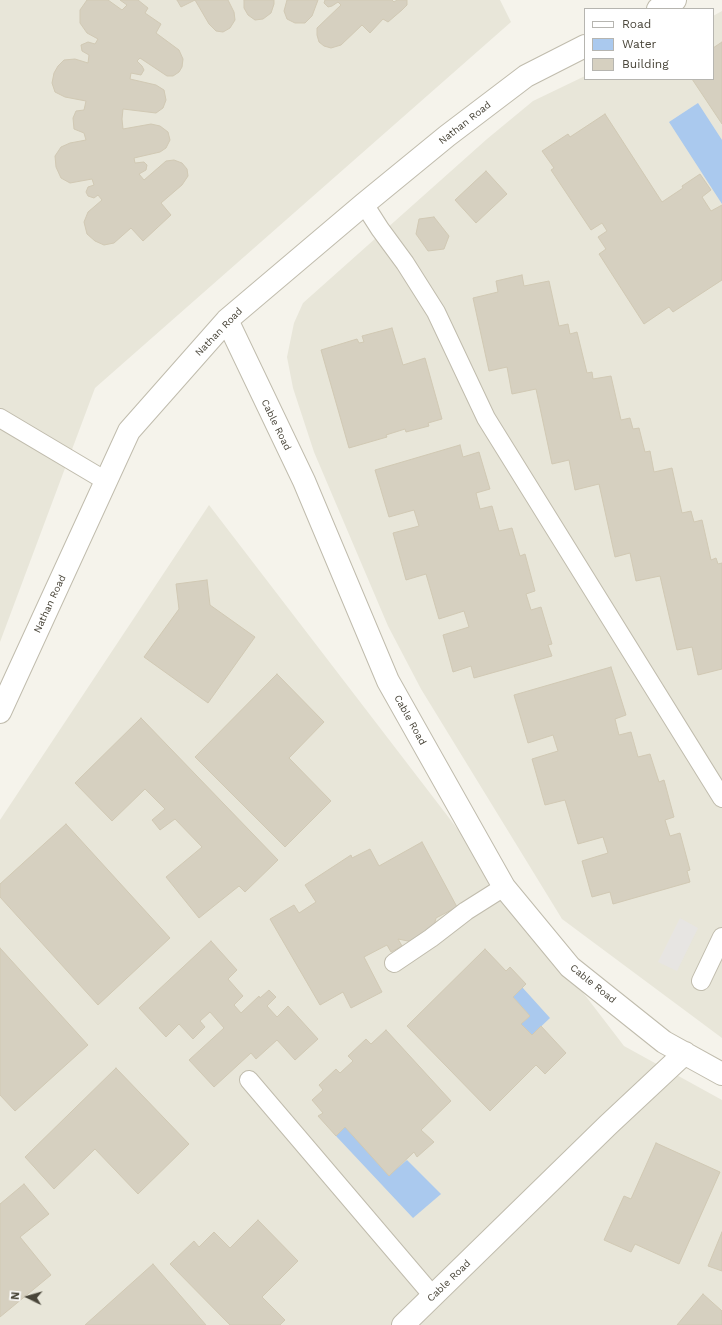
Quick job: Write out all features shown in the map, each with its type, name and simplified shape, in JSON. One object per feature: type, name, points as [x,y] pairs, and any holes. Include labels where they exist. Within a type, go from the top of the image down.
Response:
[{"type":"street","points":[[660,8],[675,0]]},
{"type":"street","name":"Nathan Road","points":[[0,712],[129,431],[227,320],[364,204],[447,136],[526,76],[584,47]]},
{"type":"street","name":"Cable Road","points":[[227,320],[304,481],[388,681],[504,887],[570,967],[664,1042],[722,1074]]},
{"type":"street","name":"Cable Road","points":[[403,1325],[608,1125],[685,1054]]},
{"type":"lane","points":[[364,204],[405,263],[436,312],[486,418],[722,798]]},
{"type":"lane","points":[[0,418],[106,482]]},
{"type":"lane","points":[[394,963],[432,938],[466,910],[504,887]]},
{"type":"lane","points":[[701,981],[722,937]]},
{"type":"lane","points":[[249,1080],[433,1296]]},
{"type":"shaded area","points":[[0,0],[500,0],[511,22],[95,388],[0,642]]},
{"type":"shaded area","points":[[722,11],[722,1038],[562,919],[421,689],[388,626],[314,452],[293,388],[287,357],[294,323],[303,303],[487,139],[533,101],[584,76],[584,80],[714,80],[714,15]]},
{"type":"shaded area","points":[[209,505],[624,1046],[722,1100],[722,1325],[0,1325],[0,820]]},
{"type":"shaded area","points":[[680,918],[698,928],[677,971],[658,962]]},
{"type":"water","points":[[698,103],[722,140],[722,204],[669,122]]},
{"type":"water","points":[[522,987],[550,1018],[532,1035],[521,1024],[530,1016],[513,997]]},
{"type":"water","points":[[345,1127],[389,1175],[407,1160],[441,1194],[413,1218],[336,1136]]},
{"type":"building","points":[[87,0],[108,0],[122,10],[127,5],[120,0],[138,0],[148,8],[145,13],[161,24],[156,33],[179,50],[183,59],[182,67],[179,72],[173,76],[167,76],[140,58],[137,61],[144,70],[141,75],[131,73],[130,79],[156,85],[164,90],[166,100],[163,108],[156,113],[123,109],[123,129],[151,124],[160,126],[168,132],[170,140],[166,148],[160,152],[134,158],[135,163],[144,162],[147,165],[146,170],[139,174],[144,180],[166,161],[174,160],[182,163],[187,169],[188,176],[182,185],[161,203],[171,215],[143,241],[131,228],[114,243],[104,245],[95,241],[87,234],[84,222],[88,212],[102,200],[98,195],[94,198],[88,196],[86,192],[88,187],[94,185],[92,179],[70,183],[61,178],[56,167],[55,156],[61,147],[70,143],[86,140],[84,133],[74,129],[73,118],[76,111],[84,110],[86,101],[65,97],[55,92],[52,83],[54,73],[64,60],[75,59],[88,63],[89,55],[82,51],[81,45],[88,42],[95,44],[98,39],[87,33],[80,23],[80,10]]},
{"type":"building","points":[[177,0],[195,0],[181,7]]},
{"type":"building","points":[[195,0],[228,0],[234,12],[235,20],[230,28],[223,32],[216,31],[209,24]]},
{"type":"building","points":[[244,0],[274,0],[274,4],[271,13],[263,19],[255,20],[248,15],[244,8]]},
{"type":"building","points":[[287,0],[318,0],[312,16],[305,23],[295,23],[287,19],[284,11]]},
{"type":"building","points":[[325,0],[392,0],[394,2],[397,0],[407,0],[407,5],[388,22],[383,19],[370,33],[362,25],[341,45],[331,48],[324,46],[319,42],[317,28],[341,5],[338,2],[328,7],[324,3]]},
{"type":"building","points":[[722,42],[722,124],[693,80],[714,80],[714,47]]},
{"type":"building","points":[[605,114],[662,202],[700,174],[711,190],[702,197],[711,211],[722,205],[722,280],[673,312],[669,307],[644,324],[599,254],[606,249],[598,237],[607,231],[602,223],[591,230],[551,170],[554,168],[542,151],[568,134],[570,137]]},
{"type":"building","points":[[486,171],[507,194],[476,223],[455,200]]},
{"type":"building","points":[[434,217],[449,236],[444,249],[428,251],[416,234],[419,219]]},
{"type":"building","points":[[522,275],[524,286],[549,281],[559,326],[568,324],[570,334],[577,332],[587,373],[592,372],[593,379],[611,376],[621,420],[630,418],[633,429],[639,428],[645,452],[650,451],[654,472],[672,468],[682,513],[691,511],[694,522],[702,520],[711,560],[716,558],[718,564],[722,563],[722,669],[698,675],[692,647],[677,650],[660,576],[636,581],[630,553],[615,557],[599,484],[575,490],[569,460],[552,464],[536,389],[512,394],[507,367],[489,371],[473,298],[498,292],[496,281]]},
{"type":"building","points":[[392,328],[403,365],[425,358],[442,419],[428,423],[429,426],[406,432],[405,429],[386,435],[387,437],[349,448],[321,350],[357,339],[359,343],[364,342],[362,336]]},
{"type":"building","points":[[460,445],[463,457],[479,452],[490,489],[476,493],[480,509],[492,506],[499,531],[512,528],[520,556],[525,554],[535,591],[526,594],[531,610],[541,607],[552,644],[548,645],[552,656],[474,678],[471,666],[453,672],[443,635],[469,627],[464,611],[439,619],[426,574],[406,580],[393,533],[419,526],[414,510],[389,517],[375,470]]},
{"type":"building","points":[[207,580],[210,605],[255,637],[208,703],[144,657],[179,609],[176,584]]},
{"type":"building","points":[[611,667],[626,715],[615,719],[619,735],[631,732],[638,757],[650,754],[659,782],[664,780],[674,817],[665,820],[670,836],[680,833],[690,870],[687,871],[690,882],[613,904],[610,892],[592,897],[582,861],[608,853],[603,837],[578,844],[565,800],[545,805],[532,759],[558,751],[553,735],[528,743],[514,695]]},
{"type":"building","points":[[277,674],[324,722],[289,758],[331,801],[285,847],[195,757]]},
{"type":"building","points":[[141,718],[278,860],[245,892],[239,886],[199,918],[166,877],[202,847],[175,819],[160,830],[152,820],[165,809],[145,789],[112,821],[75,783]]},
{"type":"building","points":[[66,824],[170,938],[98,1005],[0,897],[0,884]]},
{"type":"building","points":[[422,842],[457,907],[436,918],[432,934],[418,943],[398,939],[402,946],[391,952],[387,945],[364,957],[382,992],[351,1008],[343,992],[320,1005],[270,919],[294,905],[299,913],[316,902],[305,885],[351,855],[352,858],[370,849],[379,866]]},
{"type":"building","points":[[211,941],[237,970],[228,979],[243,996],[234,1005],[241,1013],[259,996],[260,998],[269,990],[276,997],[267,1006],[277,1017],[288,1006],[318,1039],[295,1060],[277,1040],[256,1059],[251,1053],[214,1087],[189,1060],[224,1028],[210,1012],[200,1021],[205,1027],[193,1039],[179,1024],[166,1037],[139,1008]]},
{"type":"building","points":[[0,948],[88,1045],[15,1111],[0,1095]]},
{"type":"building","points":[[485,949],[506,971],[510,967],[526,984],[513,997],[530,1016],[521,1024],[532,1035],[541,1026],[566,1053],[545,1074],[536,1065],[490,1111],[407,1026]]},
{"type":"building","points":[[386,1030],[451,1101],[421,1130],[434,1142],[417,1157],[414,1152],[389,1176],[345,1127],[336,1136],[318,1116],[323,1113],[312,1100],[323,1090],[319,1085],[336,1069],[340,1073],[353,1061],[348,1056],[366,1039],[371,1044]]},
{"type":"building","points":[[116,1068],[189,1144],[138,1194],[95,1149],[54,1189],[25,1157]]},
{"type":"building","points":[[656,1143],[720,1172],[679,1264],[635,1244],[631,1252],[604,1240],[624,1196],[631,1199]]},
{"type":"building","points":[[24,1184],[49,1214],[20,1237],[51,1275],[0,1317],[0,1204]]},
{"type":"building","points":[[258,1220],[298,1261],[262,1297],[285,1320],[280,1325],[230,1325],[170,1264],[194,1241],[199,1247],[214,1232],[230,1248]]},
{"type":"building","points":[[722,1232],[722,1271],[708,1266]]},
{"type":"building","points":[[153,1264],[206,1325],[85,1325]]},
{"type":"building","points":[[703,1294],[722,1311],[722,1325],[677,1325]]}]
